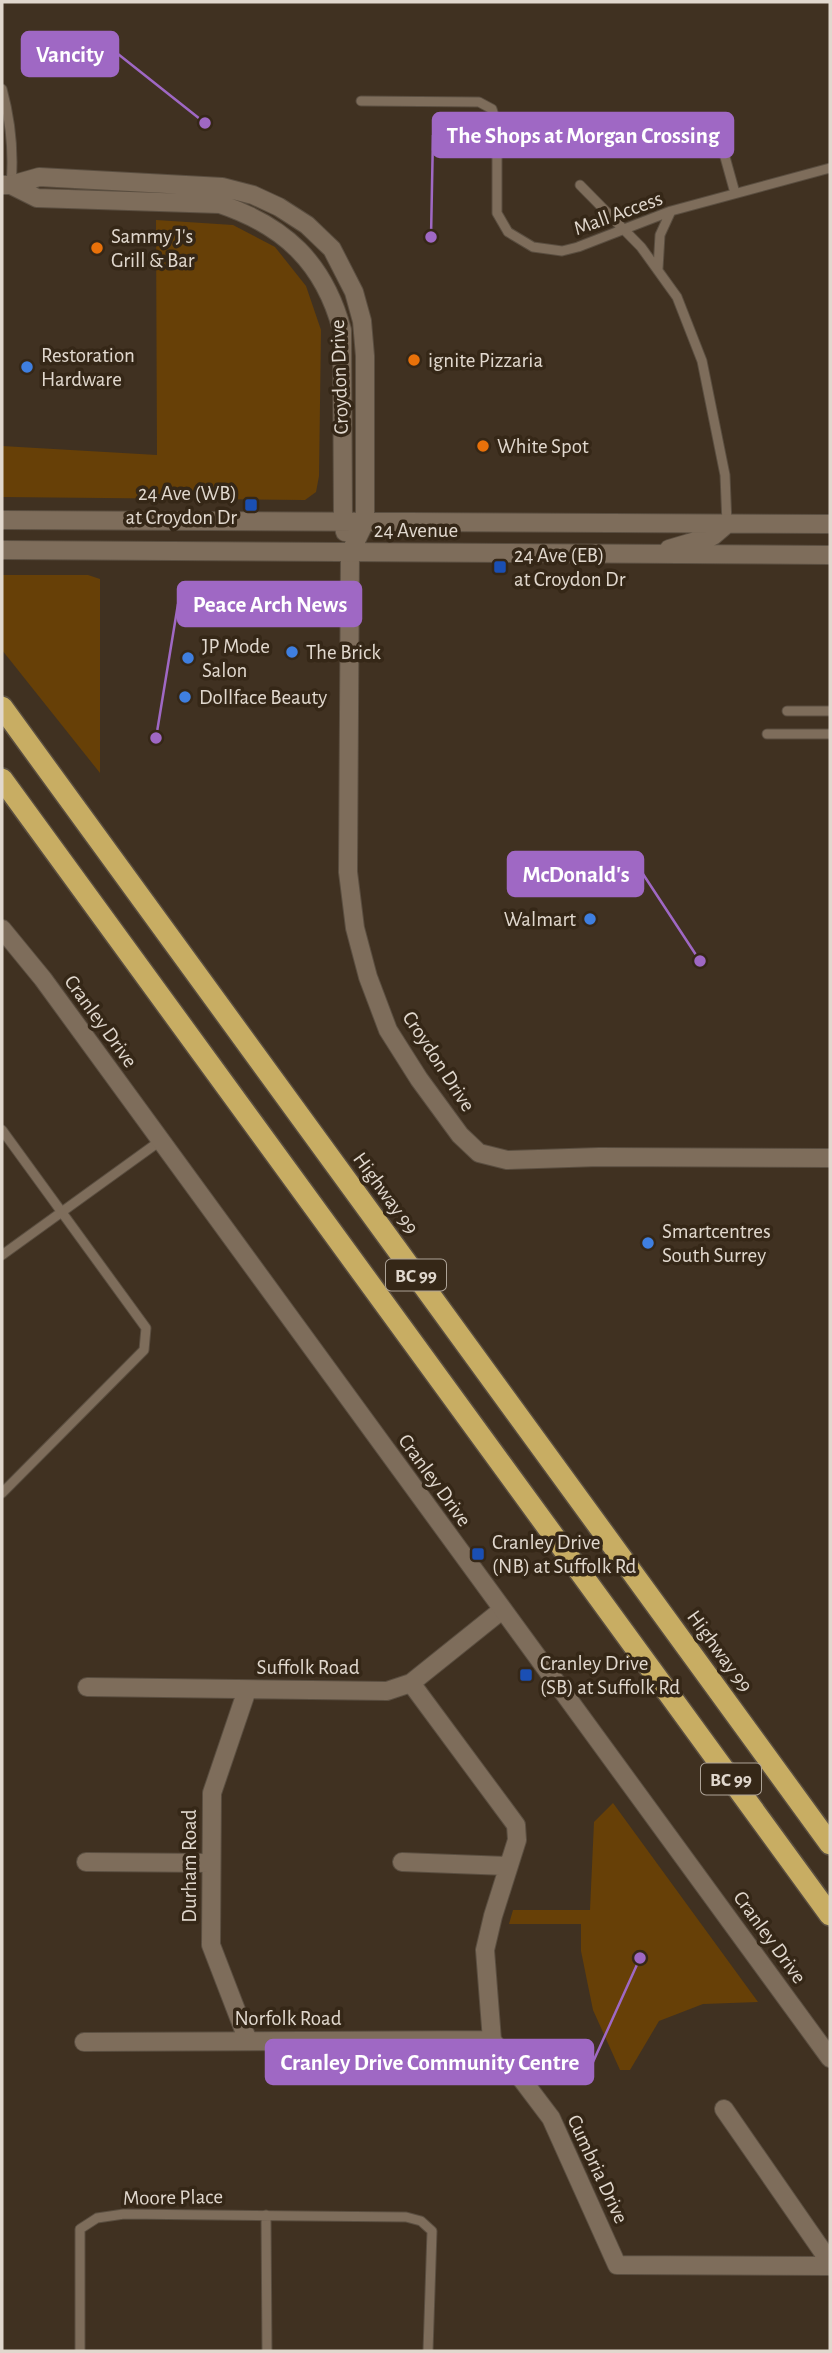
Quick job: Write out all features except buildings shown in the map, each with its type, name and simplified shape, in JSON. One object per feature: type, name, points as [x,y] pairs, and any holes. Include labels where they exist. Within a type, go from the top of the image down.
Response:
[{"type":"highway","name":"Highway 99","points":[[2,707],[830,1844]]},
{"type":"highway","name":"BC 99","points":[[2,779],[830,1916]]},
{"type":"street","name":"Croydon Drive","points":[[7,185],[39,177],[222,187],[253,195],[279,207],[307,225],[332,249],[355,292],[362,321],[365,356],[365,522],[350,552]]},
{"type":"street","name":"Croydon Drive","points":[[7,185],[37,198],[220,204],[247,213],[271,226],[291,242],[312,266],[335,304],[342,330],[343,522],[350,552],[348,872],[355,928],[368,977],[388,1030],[419,1079],[460,1135],[479,1153],[507,1160],[599,1157],[830,1158]]},
{"type":"street","name":"24 Avenue","points":[[2,520],[830,524]]},
{"type":"street","points":[[652,554],[713,536],[727,524]]},
{"type":"street","name":"24 Avenue","points":[[2,550],[830,555]]},
{"type":"street","name":"Cranley Drive","points":[[2,929],[43,979],[830,2058]]},
{"type":"street","name":"Suffolk Road","points":[[87,1686],[387,1691],[411,1683],[502,1610]]},
{"type":"street","points":[[411,1683],[516,1825],[517,1840],[485,1950],[492,2040]]},
{"type":"street","name":"Durham Road","points":[[247,1690],[212,1793],[211,1945],[248,2041]]},
{"type":"street","points":[[86,1862],[211,1863]]},
{"type":"street","points":[[402,1862],[508,1866]]},
{"type":"street","name":"Norfolk Road","points":[[84,2042],[492,2040]]},
{"type":"street","name":"Cumbria Drive","points":[[492,2040],[551,2118],[617,2265],[830,2264]]},
{"type":"street","points":[[724,2109],[830,2264]]},
{"type":"lane","points":[[2,89],[9,116],[13,151],[7,185]]},
{"type":"lane","name":"Mall Access","points":[[361,101],[479,102],[492,109],[497,126],[497,213],[508,232],[533,247],[562,251],[579,247],[671,211],[830,168]]},
{"type":"lane","points":[[726,158],[735,193]]},
{"type":"lane","points":[[580,185],[658,269],[677,297],[702,361],[725,475],[727,524]]},
{"type":"lane","points":[[658,269],[660,235],[671,211]]},
{"type":"lane","points":[[787,711],[830,711]]},
{"type":"lane","points":[[767,734],[830,734]]},
{"type":"lane","points":[[2,1130],[146,1328],[144,1350],[2,1493]]},
{"type":"lane","points":[[2,1255],[160,1141]]},
{"type":"lane","name":"Moore Place","points":[[80,2351],[80,2229],[97,2218],[124,2214],[406,2217],[421,2221],[432,2231],[428,2351]]},
{"type":"lane","points":[[265,2214],[267,2351]]},
{"type":"shaded area","points":[[156,220],[233,225],[275,247],[306,286],[321,330],[319,476],[316,492],[305,500],[2,497],[2,446],[157,455]]},
{"type":"shaded area","points":[[2,575],[88,575],[100,579],[100,773],[2,650]]},
{"type":"shaded area","points":[[613,1803],[758,2002],[703,2004],[659,2021],[630,2070],[620,2070],[593,2010],[581,1951],[581,1924],[509,1924],[513,1910],[590,1910],[594,1822]]},
{"type":"place","name":"Vancity","points":[[205,123]]},
{"type":"place","name":"The Shops at Morgan Crossing","points":[[431,237]]},
{"type":"place","name":"Sammy J's Grill & Bar","points":[[97,248]]},
{"type":"place","name":"ignite Pizzaria","points":[[414,360]]},
{"type":"place","name":"Restoration Hardware","points":[[27,367]]},
{"type":"place","name":"White Spot","points":[[483,446]]},
{"type":"place","name":"24 Ave (WB) at Croydon Dr","points":[[251,505]]},
{"type":"place","name":"24 Ave (EB) at Croydon Dr","points":[[500,567]]},
{"type":"place","name":"The Brick","points":[[292,652]]},
{"type":"place","name":"JP Mode Salon","points":[[188,658]]},
{"type":"place","name":"Dollface Beauty","points":[[185,697]]},
{"type":"place","name":"Peace Arch News","points":[[156,738]]},
{"type":"place","name":"Walmart","points":[[590,919]]},
{"type":"place","name":"McDonald's","points":[[700,961]]},
{"type":"place","name":"Smartcentres South Surrey","points":[[648,1243]]},
{"type":"place","name":"Cranley Drive (NB) at Suffolk Rd","points":[[478,1554]]},
{"type":"place","name":"Cranley Drive (SB) at Suffolk Rd","points":[[526,1675]]},
{"type":"place","name":"Cranley Drive Community Centre","points":[[640,1958]]}]
